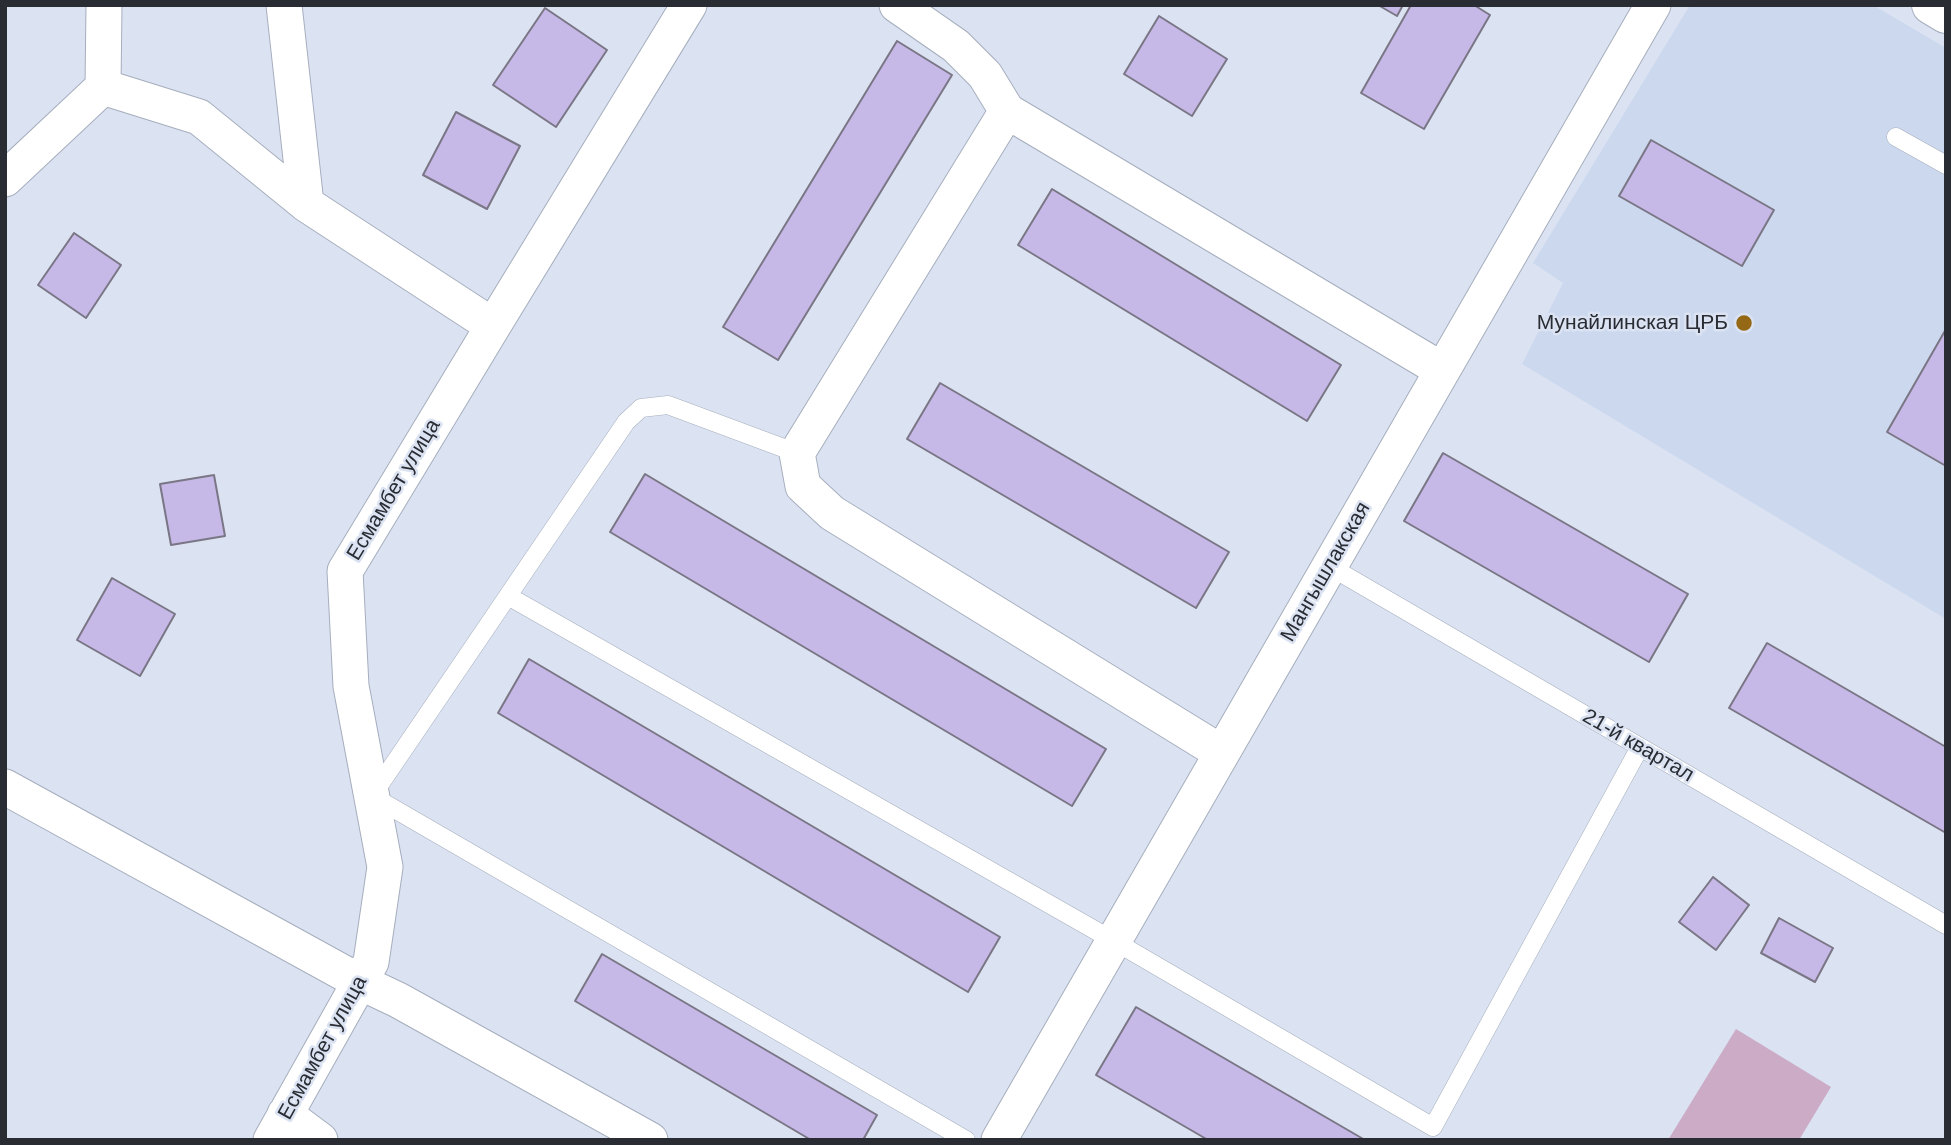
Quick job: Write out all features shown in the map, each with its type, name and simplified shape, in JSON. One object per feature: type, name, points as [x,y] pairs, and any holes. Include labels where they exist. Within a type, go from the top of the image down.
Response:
[{"type":"street","points":[[5,179],[103,87],[104,5]]},
{"type":"street","points":[[284,5],[306,204]]},
{"type":"street","name":"Есмамбет улица","points":[[278,1127],[371,962],[385,867],[351,686],[345,571],[690,5]]},
{"type":"street","points":[[897,5],[956,46],[985,75],[1007,111],[1442,370]]},
{"type":"street","name":"Мангышлакская","points":[[999,1140],[1653,5]]},
{"type":"street","points":[[1931,5],[1946,14]]},
{"type":"street","points":[[103,87],[199,117],[306,204],[493,326]]},
{"type":"street","points":[[1007,111],[797,453],[803,486],[832,513],[1222,753]]},
{"type":"street","points":[[5,787],[650,1140]]},
{"type":"street","points":[[278,1127],[320,1140]]},
{"type":"lane","points":[[1896,137],[1946,165]]},
{"type":"lane","points":[[797,453],[668,405],[641,408],[626,422],[372,796],[966,1140]]},
{"type":"lane","name":"21-й квартал","points":[[1329,566],[1946,925]]},
{"type":"lane","points":[[508,596],[1114,941],[1429,1133],[1640,747]]},
{"type":"shaded area","name":"Мунайлинская ЦРБ","points":[[1690,5],[1873,5],[1946,48],[1946,619],[1522,364],[1563,283],[1533,263]]},
{"type":"shaded area","points":[[1736,1029],[1831,1087],[1799,1140],[1668,1140]]},
{"type":"building","points":[[1378,5],[1403,5],[1397,16]]},
{"type":"building","points":[[1411,5],[1474,5],[1490,15],[1424,129],[1361,93]]},
{"type":"building","points":[[545,8],[607,50],[556,127],[493,85]]},
{"type":"building","points":[[1159,16],[1227,59],[1192,116],[1124,74]]},
{"type":"building","points":[[897,41],[952,75],[778,360],[723,327]]},
{"type":"building","points":[[456,112],[520,146],[487,209],[423,175]]},
{"type":"building","points":[[1651,140],[1774,210],[1742,266],[1619,196]]},
{"type":"building","points":[[1052,189],[1341,365],[1307,421],[1018,245]]},
{"type":"building","points":[[74,233],[121,265],[86,318],[38,285]]},
{"type":"building","points":[[1946,329],[1946,466],[1887,432]]},
{"type":"building","points":[[940,383],[1229,552],[1196,608],[907,439]]},
{"type":"building","points":[[1443,453],[1688,594],[1649,662],[1404,521]]},
{"type":"building","points":[[645,474],[1106,749],[1072,806],[610,532]]},
{"type":"building","points":[[214,475],[225,536],[171,545],[160,484]]},
{"type":"building","points":[[112,578],[175,614],[140,676],[77,640]]},
{"type":"building","points":[[1767,643],[1946,747],[1946,833],[1729,708]]},
{"type":"building","points":[[529,659],[1000,937],[968,992],[498,713]]},
{"type":"building","points":[[1713,877],[1749,905],[1716,950],[1679,922]]},
{"type":"building","points":[[1779,918],[1833,948],[1815,982],[1761,953]]},
{"type":"building","points":[[602,954],[877,1115],[863,1140],[811,1140],[575,1001]]},
{"type":"building","points":[[1136,1007],[1365,1140],[1208,1140],[1096,1075]]},
{"type":"place","name":"Мунайлинская ЦРБ","points":[[1744,323]]}]
